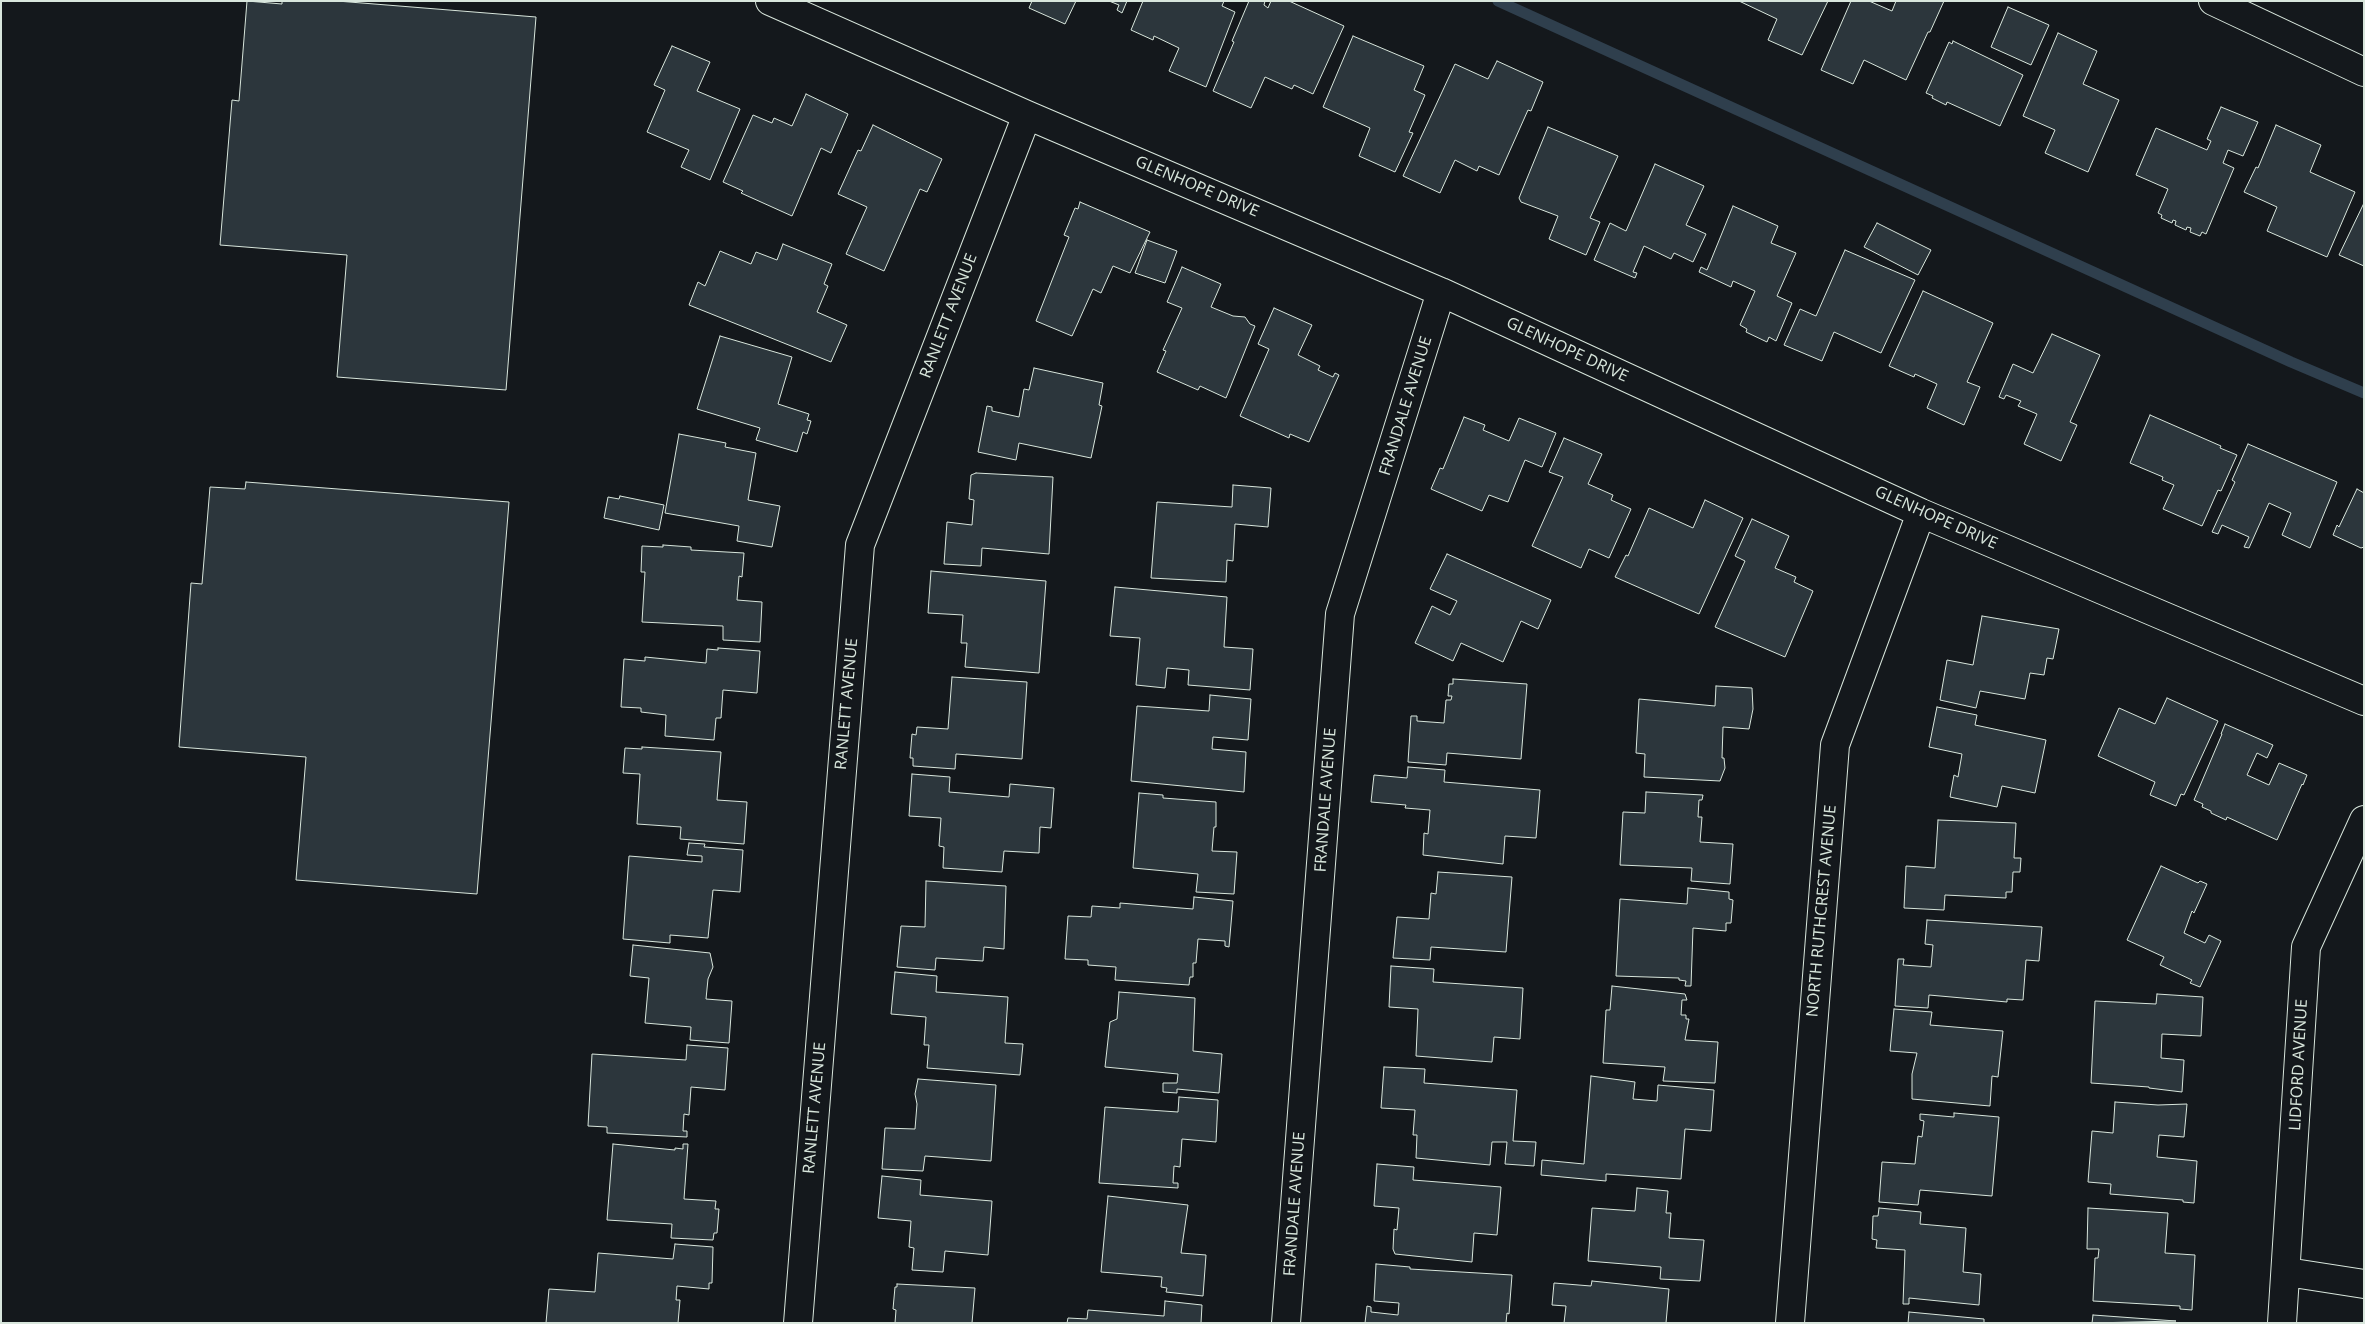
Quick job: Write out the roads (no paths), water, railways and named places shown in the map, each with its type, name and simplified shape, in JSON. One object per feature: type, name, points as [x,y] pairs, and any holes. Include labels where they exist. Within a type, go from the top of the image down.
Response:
[{"type":"street","name":"GLENHOPE DRIVE","points":[[770,1],[1027,115],[1441,292],[1921,513],[2364,701]]},
{"type":"street","points":[[2213,1],[2363,67]]},
{"type":"street","name":"RANLETT AVENUE","points":[[798,1323],[860,545],[1027,115]]},
{"type":"street","name":"FRANDALE AVENUE","points":[[1286,1323],[1340,614],[1441,292]]},
{"type":"street","name":"NORTH RUTHCREST AVENUE","points":[[1790,1323],[1835,745],[1921,513]]},
{"type":"street","name":"LIDFORD AVENUE","points":[[2282,1323],[2287,1272],[2306,947],[2364,820]]},
{"type":"street","points":[[2287,1272],[2364,1284]]},
{"type":"waterway","points":[[1498,1],[2291,362],[2364,393]]}]
